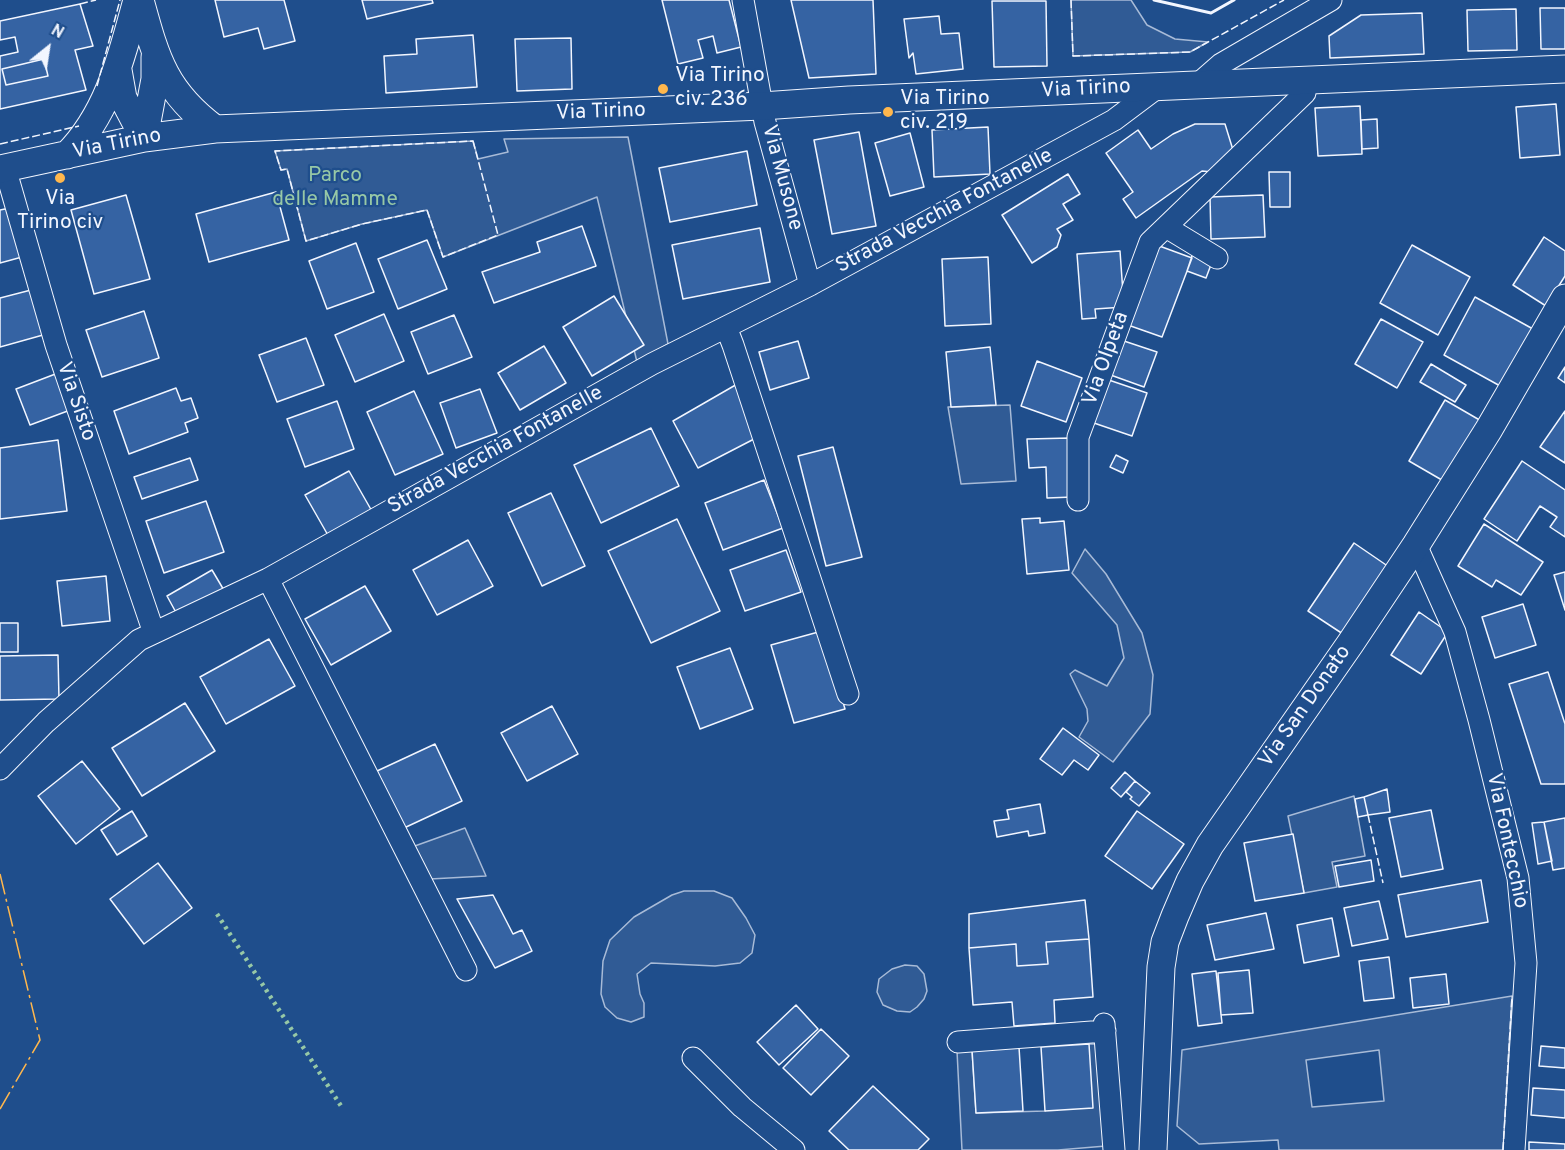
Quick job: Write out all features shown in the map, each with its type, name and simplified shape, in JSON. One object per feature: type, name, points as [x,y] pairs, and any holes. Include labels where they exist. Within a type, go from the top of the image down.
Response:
[{"type":"street","points":[[139,0],[155,54],[165,76],[178,96],[195,114],[215,129]]},
{"type":"street","points":[[67,155],[90,129],[118,70],[139,0]]},
{"type":"street","name":"Via Musone","points":[[743,0],[762,106],[810,285]]},
{"type":"street","points":[[1197,85],[1221,64],[1331,0]]},
{"type":"street","points":[[144,138],[155,79],[155,54]]},
{"type":"street","name":"Via Tirino","points":[[3,168],[144,138],[215,129],[1565,69]]},
{"type":"street","points":[[118,70],[123,98],[144,138]]},
{"type":"street","name":"Via Olpeta","points":[[1078,500],[1078,437],[1150,242],[1305,93],[1306,80]]},
{"type":"street","name":"Strada Vecchia Fontanelle","points":[[0,769],[46,722],[140,640],[268,579],[652,364],[810,285],[1114,120],[1158,87]]},
{"type":"street","name":"Via Sisto","points":[[3,168],[56,345],[154,633]]},
{"type":"street","points":[[1166,227],[1217,258]]},
{"type":"street","name":"Via San Donato","points":[[1153,1150],[1161,968],[1165,942],[1190,881],[1210,845],[1416,545],[1489,429],[1565,298]]},
{"type":"street","points":[[726,327],[734,345],[848,694]]},
{"type":"street","name":"Via Fontecchio","points":[[1416,545],[1455,632],[1518,878],[1526,963],[1514,1150]]},
{"type":"street","points":[[268,579],[466,970]]},
{"type":"street","points":[[958,1042],[1105,1028],[1114,1150]]},
{"type":"street","points":[[693,1058],[742,1107],[794,1150]]},
{"type":"shaded area","points":[[1071,0],[1131,0],[1147,25],[1175,39],[1208,42],[1190,52],[1073,56]]},
{"type":"shaded area","points":[[628,137],[668,344],[637,362],[597,197],[443,257],[427,210],[362,224],[306,241],[287,169],[281,170],[275,151],[473,141],[478,159],[508,152],[504,139]]},
{"type":"shaded area","points":[[1010,405],[1016,481],[961,484],[948,407]]},
{"type":"shaded area","points":[[1085,549],[1106,574],[1142,633],[1153,675],[1150,714],[1113,762],[1079,737],[1088,721],[1087,709],[1070,674],[1075,670],[1107,686],[1124,658],[1117,625],[1072,573]]},
{"type":"shaded area","points":[[1354,796],[1365,856],[1332,862],[1337,887],[1304,893],[1288,816]]},
{"type":"shaded area","points":[[465,828],[486,876],[430,879],[412,847]]},
{"type":"shaded area","points":[[684,891],[714,891],[732,898],[755,935],[752,953],[740,963],[715,966],[651,963],[637,974],[644,1003],[644,1017],[631,1022],[617,1018],[605,1007],[601,994],[603,961],[610,940],[634,917],[672,895]]},
{"type":"shaded area","points":[[905,965],[917,966],[924,974],[927,991],[924,999],[910,1012],[897,1011],[883,1005],[877,992],[879,979],[892,969]]},
{"type":"shaded area","points":[[1512,996],[1503,1150],[1279,1150],[1278,1140],[1199,1144],[1177,1126],[1182,1050]],"holes":[[[1379,1050],[1384,1101],[1312,1107],[1306,1060]]]},
{"type":"shaded area","points":[[1089,1044],[1099,1044],[1106,1146],[1058,1150],[962,1150],[957,1051],[972,1050],[976,1113],[1045,1111]]},
{"type":"building","points":[[215,0],[284,0],[295,41],[264,49],[258,28],[224,37]]},
{"type":"building","points":[[362,0],[432,0],[433,3],[367,19]]},
{"type":"building","points":[[662,0],[729,0],[741,47],[717,53],[713,36],[698,40],[703,58],[678,64]]},
{"type":"building","points":[[791,0],[873,0],[876,74],[809,78]]},
{"type":"building","points":[[992,1],[1046,1],[1047,66],[994,67]]},
{"type":"building","points":[[80,4],[93,46],[75,50],[86,90],[0,109],[0,56],[18,52],[15,37],[0,40],[0,21]],"holes":[[[44,59],[48,76],[6,85],[2,69]]]},
{"type":"building","points":[[1540,8],[1565,8],[1565,49],[1541,49]]},
{"type":"building","points":[[1516,9],[1517,50],[1468,51],[1467,10]]},
{"type":"building","points":[[1422,13],[1424,54],[1330,58],[1329,36],[1361,15]]},
{"type":"building","points":[[939,16],[941,34],[959,33],[963,69],[916,74],[913,53],[909,58],[904,19]]},
{"type":"building","points":[[473,35],[477,87],[386,93],[384,56],[417,54],[416,39]]},
{"type":"building","points":[[571,38],[572,89],[517,91],[515,39]]},
{"type":"building","points":[[44,59],[48,76],[6,85],[2,69]]},
{"type":"building","points":[[1556,104],[1560,155],[1520,158],[1516,107]]},
{"type":"building","points":[[1360,106],[1362,154],[1318,156],[1315,108]]},
{"type":"building","points":[[1377,119],[1378,148],[1362,149],[1361,120]]},
{"type":"building","points":[[1195,124],[1225,124],[1233,150],[1212,172],[1202,171],[1136,218],[1123,199],[1133,192],[1106,153],[1138,130],[1151,149],[1173,134]]},
{"type":"building","points":[[988,127],[990,174],[934,177],[932,130]]},
{"type":"building","points":[[859,132],[876,226],[832,234],[814,140]]},
{"type":"building","points":[[910,133],[924,187],[890,196],[875,143]]},
{"type":"building","points":[[747,151],[757,205],[670,222],[659,168]]},
{"type":"building","points":[[1269,172],[1290,172],[1290,207],[1270,207]]},
{"type":"building","points":[[1068,174],[1080,194],[1063,204],[1073,220],[1057,229],[1061,235],[1057,247],[1032,263],[1002,215]]},
{"type":"building","points":[[276,192],[289,240],[209,262],[196,214]]},
{"type":"building","points":[[126,195],[150,279],[94,294],[71,210]]},
{"type":"building","points":[[1263,195],[1265,237],[1211,239],[1210,197]]},
{"type":"building","points":[[10,208],[22,257],[0,263],[0,210]]},
{"type":"building","points":[[582,226],[596,266],[494,303],[482,272],[540,252],[537,242]]},
{"type":"building","points":[[760,228],[770,282],[683,299],[672,245]]},
{"type":"building","points":[[1544,237],[1565,251],[1565,276],[1546,306],[1513,285]]},
{"type":"building","points":[[427,240],[447,289],[398,309],[378,259]]},
{"type":"building","points":[[356,243],[374,292],[327,309],[309,261]]},
{"type":"building","points":[[1154,244],[1192,258],[1162,337],[1125,324]]},
{"type":"building","points":[[1412,245],[1470,277],[1438,335],[1380,303]]},
{"type":"building","points":[[1120,251],[1124,307],[1095,309],[1096,318],[1082,319],[1077,254]]},
{"type":"building","points":[[1193,253],[1212,262],[1206,278],[1187,271]]},
{"type":"building","points":[[988,257],[991,324],[945,326],[942,259]]},
{"type":"building","points":[[31,290],[43,335],[0,347],[0,298]]},
{"type":"building","points":[[614,296],[644,345],[592,376],[563,327]]},
{"type":"building","points":[[1475,297],[1533,329],[1502,387],[1444,355]]},
{"type":"building","points":[[144,311],[159,358],[102,377],[86,330]]},
{"type":"building","points":[[384,314],[404,361],[355,382],[335,335]]},
{"type":"building","points":[[454,315],[472,357],[428,374],[411,332]]},
{"type":"building","points":[[1381,319],[1423,342],[1397,388],[1355,364]]},
{"type":"building","points":[[306,338],[324,385],[277,402],[259,355]]},
{"type":"building","points":[[1118,339],[1157,352],[1144,387],[1105,373]]},
{"type":"building","points":[[798,341],[809,378],[770,390],[759,352]]},
{"type":"building","points":[[544,346],[566,383],[520,410],[498,373]]},
{"type":"building","points":[[990,347],[996,405],[951,407],[946,352]]},
{"type":"building","points":[[1037,361],[1082,378],[1066,422],[1021,406]]},
{"type":"building","points":[[1431,364],[1466,385],[1455,402],[1420,382]]},
{"type":"building","points":[[1565,367],[1565,383],[1558,378]]},
{"type":"building","points":[[58,373],[73,409],[30,425],[16,389]]},
{"type":"building","points":[[1103,378],[1147,393],[1132,436],[1088,421]]},
{"type":"building","points":[[739,383],[756,438],[698,468],[673,421]]},
{"type":"building","points":[[176,388],[181,401],[191,398],[198,418],[185,423],[188,432],[129,454],[114,411]]},
{"type":"building","points":[[480,389],[497,433],[456,448],[440,403]]},
{"type":"building","points":[[414,391],[443,454],[395,475],[367,412]]},
{"type":"building","points":[[1445,400],[1483,422],[1447,483],[1409,461]]},
{"type":"building","points":[[337,401],[354,449],[305,467],[287,419]]},
{"type":"building","points":[[1565,411],[1565,463],[1540,447]]},
{"type":"building","points":[[651,428],[679,486],[601,523],[574,465]]},
{"type":"building","points":[[1071,438],[1073,497],[1047,498],[1046,467],[1029,468],[1027,439]]},
{"type":"building","points":[[58,440],[67,511],[0,519],[0,448]]},
{"type":"building","points":[[833,447],[862,557],[826,566],[798,456]]},
{"type":"building","points":[[1116,455],[1128,461],[1123,473],[1110,467]]},
{"type":"building","points":[[190,458],[198,480],[142,499],[134,477]]},
{"type":"building","points":[[1522,461],[1565,490],[1565,537],[1550,527],[1557,517],[1540,506],[1517,541],[1484,519]]},
{"type":"building","points":[[349,471],[373,513],[329,537],[305,495]]},
{"type":"building","points":[[764,480],[783,528],[723,550],[705,503]]},
{"type":"building","points":[[551,493],[585,566],[542,586],[508,513]]},
{"type":"building","points":[[206,501],[224,552],[164,573],[146,521]]},
{"type":"building","points":[[1040,518],[1040,523],[1064,521],[1069,570],[1027,574],[1022,519]]},
{"type":"building","points":[[677,519],[720,611],[651,643],[608,551]]},
{"type":"building","points":[[1484,524],[1543,562],[1521,595],[1496,580],[1492,587],[1458,566]]},
{"type":"building","points":[[468,540],[493,586],[437,615],[413,570]]},
{"type":"building","points":[[1354,543],[1392,569],[1346,636],[1308,611]]},
{"type":"building","points":[[786,550],[801,592],[745,611],[730,570]]},
{"type":"building","points":[[212,570],[225,592],[179,618],[167,596]]},
{"type":"building","points":[[1565,572],[1565,610],[1554,575]]},
{"type":"building","points":[[106,576],[110,621],[62,626],[57,581]]},
{"type":"building","points":[[365,586],[391,631],[331,665],[305,619]]},
{"type":"building","points":[[1523,604],[1536,645],[1495,658],[1482,617]]},
{"type":"building","points":[[1419,612],[1448,632],[1421,674],[1391,655]]},
{"type":"building","points":[[0,623],[18,623],[18,652],[0,652]]},
{"type":"building","points":[[822,631],[845,709],[794,723],[771,645]]},
{"type":"building","points":[[269,639],[295,686],[226,724],[200,677]]},
{"type":"building","points":[[730,648],[753,709],[700,729],[677,667]]},
{"type":"building","points":[[58,655],[59,699],[0,700],[0,656]]},
{"type":"building","points":[[1548,672],[1565,724],[1565,784],[1541,784],[1509,684]]},
{"type":"building","points":[[185,703],[215,751],[142,796],[112,748]]},
{"type":"building","points":[[552,706],[578,754],[527,781],[501,733]]},
{"type":"building","points":[[1063,728],[1099,755],[1088,770],[1074,760],[1062,775],[1040,759]]},
{"type":"building","points":[[435,744],[462,801],[404,828],[377,771]]},
{"type":"building","points":[[82,761],[120,809],[76,844],[38,796]]},
{"type":"building","points":[[1125,772],[1135,781],[1121,797],[1111,788]]},
{"type":"building","points":[[1135,781],[1150,793],[1139,806],[1130,799],[1132,797],[1126,792]]},
{"type":"building","points":[[1387,789],[1390,812],[1368,815],[1364,797]]},
{"type":"building","points":[[1364,797],[1368,815],[1358,817],[1355,799]]},
{"type":"building","points":[[1040,804],[1045,833],[1029,836],[1028,831],[997,837],[994,821],[1009,819],[1007,810]]},
{"type":"building","points":[[1431,810],[1443,869],[1401,877],[1389,818]]},
{"type":"building","points":[[132,811],[147,836],[117,855],[101,830]]},
{"type":"building","points":[[1137,811],[1184,844],[1152,889],[1105,856]]},
{"type":"building","points":[[1565,818],[1565,868],[1553,870],[1544,822]]},
{"type":"building","points":[[1544,822],[1552,861],[1538,864],[1532,823]]},
{"type":"building","points":[[1293,834],[1304,893],[1255,901],[1244,843]]},
{"type":"building","points":[[1371,860],[1374,881],[1339,887],[1335,866]]},
{"type":"building","points":[[158,863],[192,908],[144,944],[110,899]]},
{"type":"building","points":[[1481,880],[1488,922],[1406,937],[1398,895]]},
{"type":"building","points":[[493,895],[513,934],[522,930],[532,951],[495,968],[457,899]]},
{"type":"building","points":[[1085,900],[1089,939],[1046,942],[1048,964],[1017,966],[1016,944],[969,948],[969,914]]},
{"type":"building","points":[[1379,901],[1388,939],[1352,946],[1344,908]]},
{"type":"building","points":[[1266,913],[1274,949],[1215,960],[1207,925]]},
{"type":"building","points":[[1332,918],[1339,956],[1304,963],[1297,925]]},
{"type":"building","points":[[1089,939],[1093,997],[1054,1000],[1055,1023],[1014,1026],[1012,1002],[973,1005],[969,948],[1016,944],[1017,966],[1048,964],[1046,942]]},
{"type":"building","points":[[1389,957],[1394,998],[1364,1001],[1359,961]]},
{"type":"building","points":[[1249,970],[1253,1013],[1221,1015],[1218,973]]},
{"type":"building","points":[[1216,971],[1222,1023],[1198,1026],[1192,974]]},
{"type":"building","points":[[1446,974],[1449,1004],[1413,1008],[1410,978]]},
{"type":"building","points":[[796,1005],[818,1029],[779,1065],[757,1042]]},
{"type":"building","points":[[821,1029],[849,1056],[811,1095],[783,1068]]},
{"type":"building","points":[[1089,1044],[1093,1108],[1045,1111],[1041,1047]]},
{"type":"building","points":[[1541,1046],[1565,1048],[1565,1068],[1539,1066]]},
{"type":"building","points":[[1019,1047],[1023,1111],[976,1113],[972,1050]]},
{"type":"building","points":[[873,1086],[929,1139],[918,1150],[849,1150],[829,1131]]},
{"type":"building","points":[[1533,1088],[1565,1090],[1565,1118],[1531,1115]]},
{"type":"building","points":[[1529,1142],[1565,1144],[1565,1150],[1529,1150]]},
{"type":"hedge","points":[[217,914],[343,1109]]},
{"type":"fence","points":[[80,4],[96,0]]},
{"type":"fence","points":[[97,86],[120,0]]},
{"type":"fence","points":[[1071,0],[1073,56],[1190,52],[1284,0]]},
{"type":"fence","points":[[0,144],[79,126]]},
{"type":"fence","points":[[473,141],[498,235],[443,257],[427,210],[362,224],[306,241],[287,169],[281,170],[275,151],[473,141]]},
{"type":"fence","points":[[1368,815],[1383,883]]},
{"type":"fence","points":[[1503,1150],[1512,996]]},
{"type":"wall","points":[[1154,0],[1211,13],[1234,0]]},
{"type":"power","points":[[0,874],[40,1040],[0,1109]]},
{"type":"place","name":"Via Tirino civ. 236","points":[[663,89]]},
{"type":"place","name":"Via Tirino civ. 219","points":[[888,112]]},
{"type":"place","name":"Via Tirino civ","points":[[60,178]]},
{"type":"park label","name":"Parco delle Mamme","points":[[335,189]]}]
